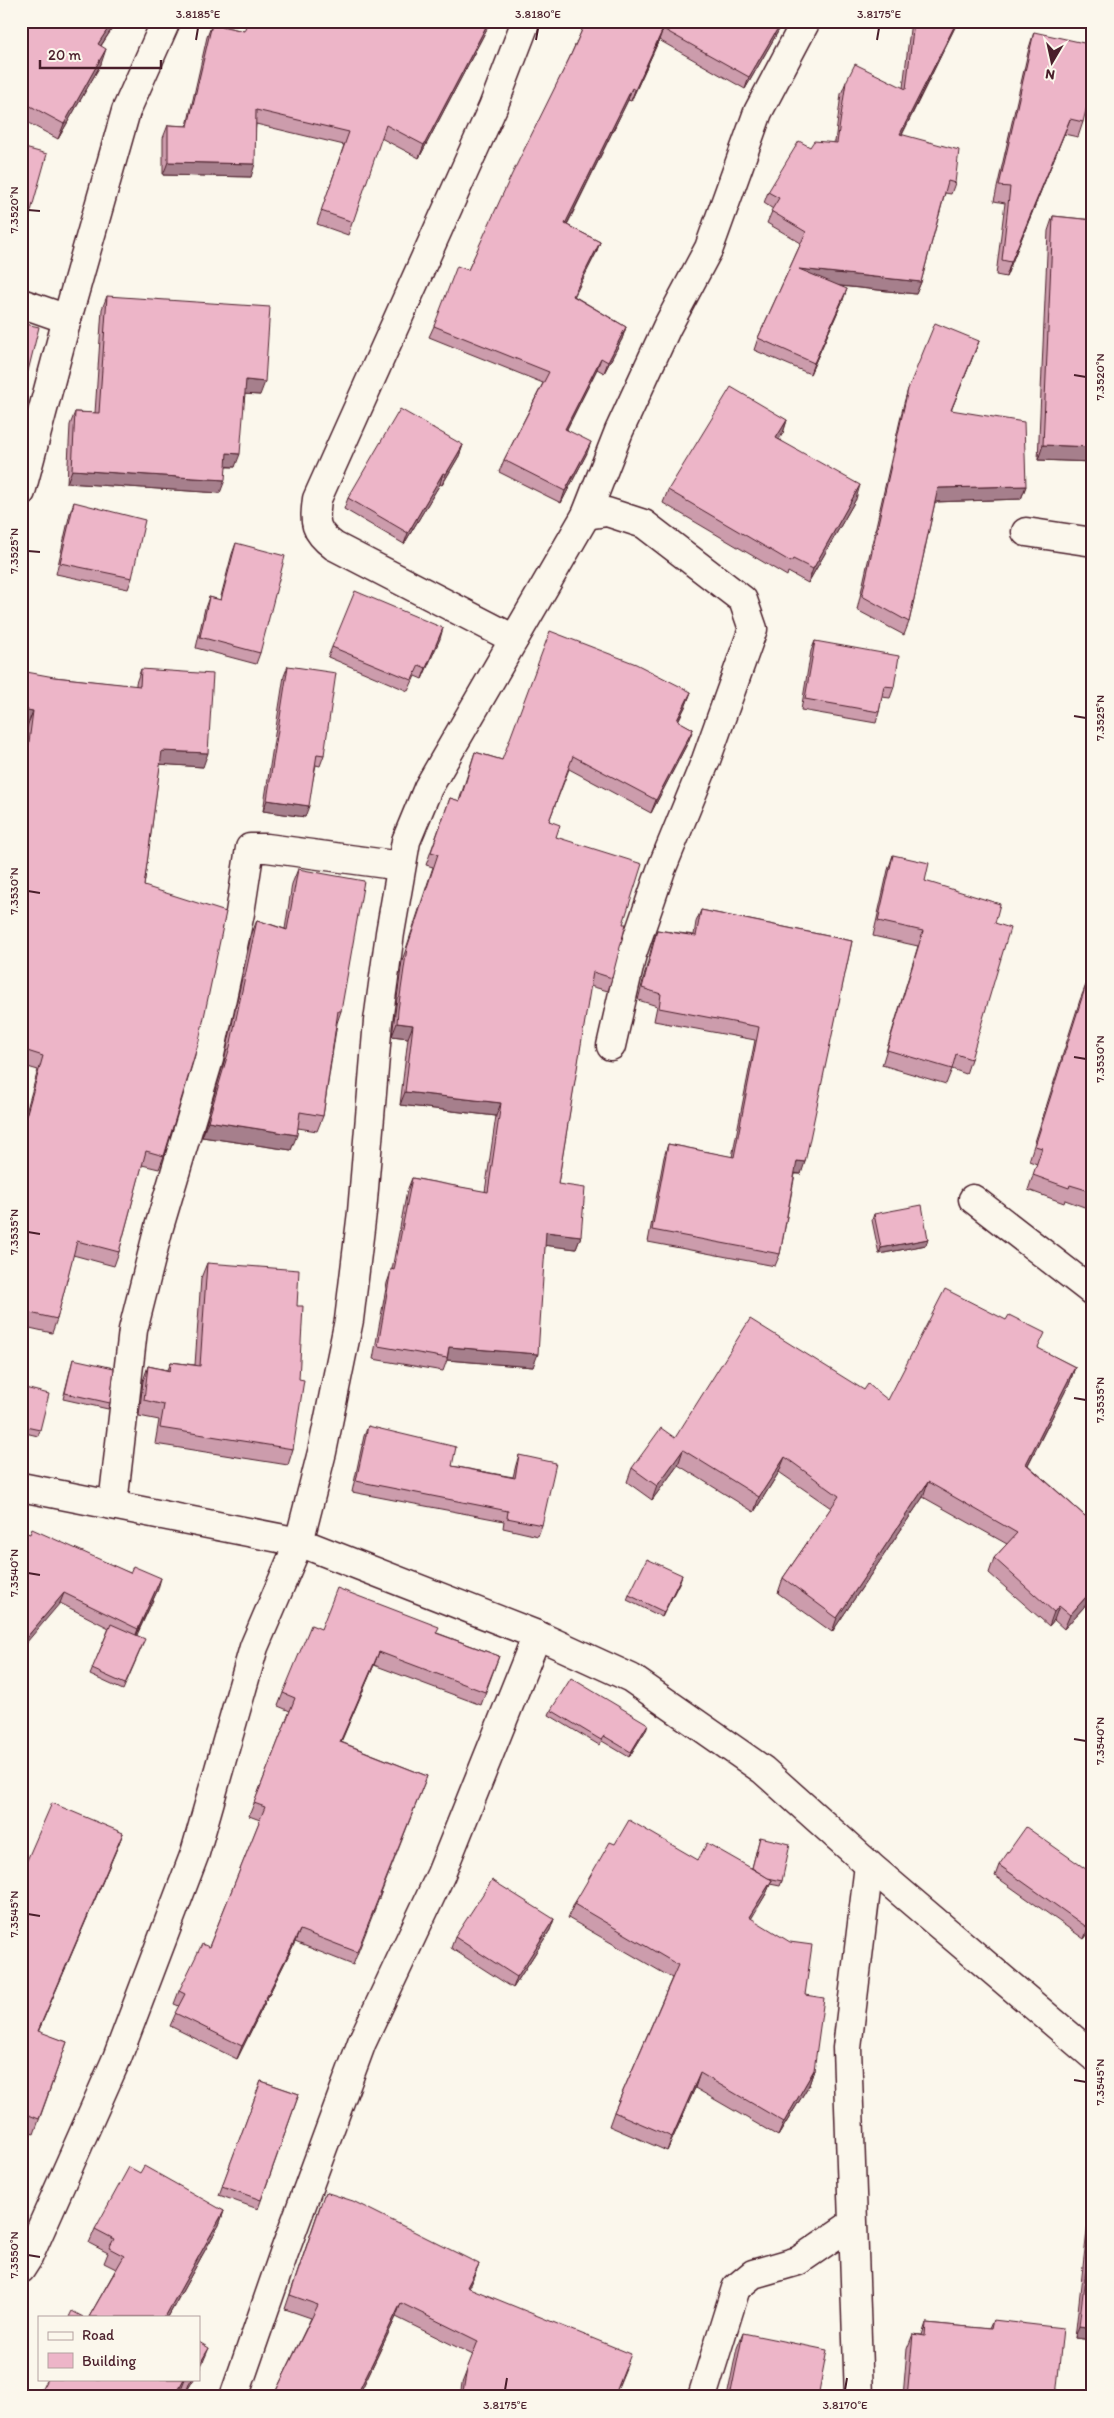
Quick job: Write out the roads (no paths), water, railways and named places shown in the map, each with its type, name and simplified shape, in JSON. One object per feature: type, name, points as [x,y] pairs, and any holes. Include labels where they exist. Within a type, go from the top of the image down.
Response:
[{"type":"street","points":[[21,492],[67,319],[126,111],[166,21]]},
{"type":"street","points":[[514,638],[334,546],[322,537],[314,521],[317,500],[493,107],[526,21]]},
{"type":"street","points":[[21,2269],[28,2258],[124,2040],[196,1853],[254,1648],[299,1542],[322,1452],[349,1320],[362,1212],[378,1021],[406,841],[428,788],[586,515],[619,431],[667,327],[709,248],[758,112],[806,21]]},
{"type":"street","points":[[21,303],[67,319]]},
{"type":"street","points":[[586,515],[607,512],[644,524],[743,600],[753,629],[706,760],[661,870],[632,954],[611,1046]]},
{"type":"street","points":[[1026,532],[1093,542]]},
{"type":"street","points":[[112,1504],[133,1330],[158,1227],[209,1059],[240,913],[250,848],[268,848],[402,866]]},
{"type":"street","points":[[973,1200],[1093,1292]]},
{"type":"street","points":[[21,1487],[299,1542],[537,1635],[631,1678],[764,1770],[869,1865],[1093,2056]]},
{"type":"street","points":[[234,2397],[284,2253],[362,2042],[441,1874],[537,1635]]},
{"type":"street","points":[[859,2397],[847,2048],[869,1865]]},
{"type":"street","points":[[702,2397],[736,2288],[753,2274],[798,2262],[852,2224]]}]
